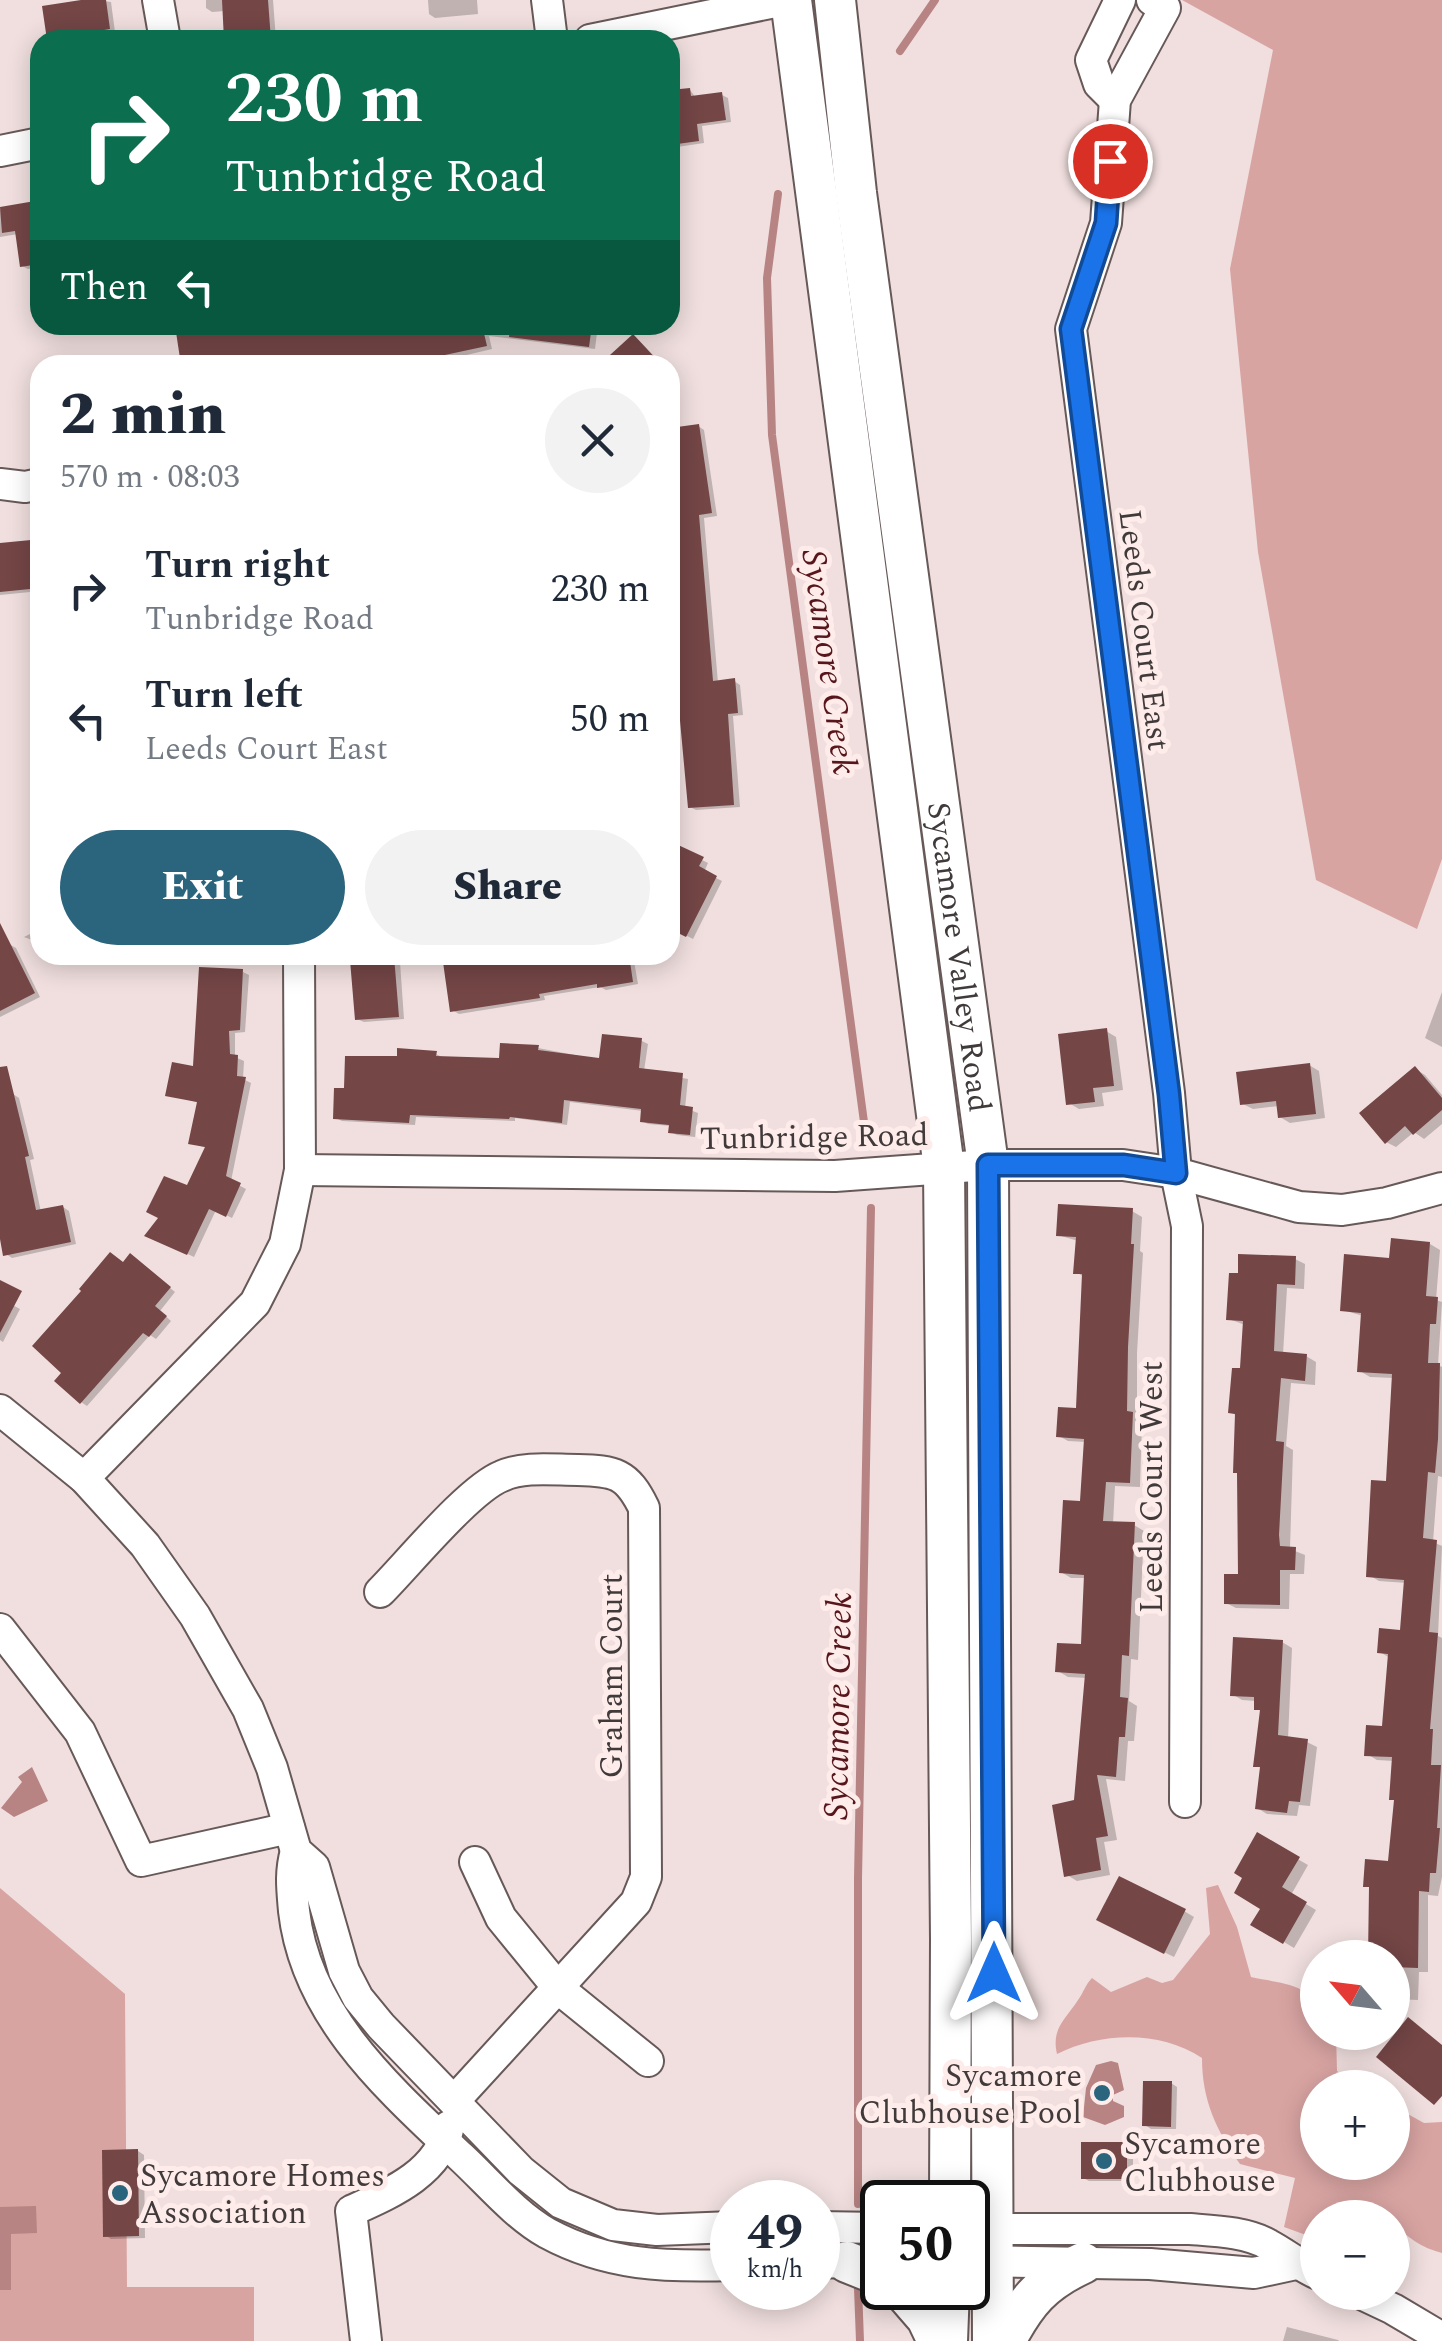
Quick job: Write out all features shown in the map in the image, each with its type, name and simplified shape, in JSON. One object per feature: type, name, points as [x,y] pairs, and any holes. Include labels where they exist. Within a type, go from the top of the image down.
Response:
[{"type":"main road","name":"Sycamore Valley Road","points":[[788,0],[944,1168],[950,2180]]},
{"type":"main road","name":"Sycamore Valley Road","points":[[835,0],[856,193],[988,1165],[981,2180]]},
{"type":"main road","points":[[1004,2341],[1039,2288],[1054,2276],[1083,2263]]},
{"type":"main road","points":[[920,2310],[938,2341]]},
{"type":"main road","points":[[948,2310],[948,2341]]},
{"type":"main road","name":"Sycamore Valley Road","points":[[990,2310],[994,2341]]},
{"type":"street","points":[[158,0],[162,30]]},
{"type":"street","points":[[547,0],[551,30]]},
{"type":"street","points":[[640,30],[788,0]]},
{"type":"street","points":[[1115,100],[1099,84],[1090,60],[1120,0]]},
{"type":"street","name":"Leeds Court East","points":[[1152,0],[1165,8],[1115,100],[1106,223],[1071,329],[1176,1173]]},
{"type":"street","points":[[0,150],[30,145]]},
{"type":"street","points":[[0,484],[30,486]]},
{"type":"street","points":[[84,1478],[255,1303],[286,1244],[300,1170],[299,965]]},
{"type":"street","name":"Tunbridge Road","points":[[300,1170],[834,1176],[988,1165],[1124,1165],[1176,1173],[1299,1207],[1328,1209],[1387,1203],[1442,1188]]},
{"type":"street","name":"Leeds Court West","points":[[1176,1173],[1186,1226],[1186,1802]]},
{"type":"street","points":[[0,1410],[84,1478],[145,1545],[195,1616],[248,1710],[272,1768],[293,1839],[314,1868],[344,1971],[358,1998],[521,2171],[560,2203],[613,2225],[657,2230],[710,2229]]},
{"type":"street","name":"Graham Court","points":[[380,1592],[480,1488],[502,1476],[523,1470],[610,1471],[633,1486],[644,1508],[646,1877],[636,1902],[454,2101]]},
{"type":"street","points":[[0,1629],[80,1732],[141,1861],[293,1839]]},
{"type":"street","points":[[293,1839],[290,1872],[296,1930],[307,1972],[328,2013],[362,2058],[445,2142],[546,2232],[620,2262],[710,2266]]},
{"type":"street","points":[[475,1862],[500,1918],[559,1989],[648,2061]]},
{"type":"street","points":[[366,2341],[351,2211],[419,2175],[445,2142],[454,2101]]},
{"type":"street","points":[[990,2244],[1190,2229],[1226,2232],[1268,2243],[1300,2264]]},
{"type":"street","points":[[990,2247],[1083,2263],[1254,2273],[1300,2270]]},
{"type":"street","points":[[1395,2310],[1442,2338]]},
{"type":"shaded area","points":[[1182,0],[1442,0],[1442,859],[1417,929],[1316,880],[1258,552],[1230,269],[1273,50]]},
{"type":"shaded area","points":[[32,1767],[48,1801],[14,1817],[1,1808],[22,1782],[18,1777]]},
{"type":"shaded area","points":[[1218,1885],[1237,1927],[1251,1977],[1300,1989],[1300,2050],[1336,2050],[1337,2070],[1300,2070],[1300,2180],[1410,2180],[1410,2115],[1424,2123],[1442,2122],[1442,2253],[1410,2237],[1410,2200],[1300,2200],[1300,2233],[1284,2227],[1295,2178],[1240,2164],[1212,2114],[1202,2058],[1186,2049],[1168,2042],[1130,2037],[1092,2041],[1057,2054],[1058,2030],[1092,1978],[1111,1992],[1147,1977],[1162,1983],[1173,1980],[1210,1934],[1206,1888]]},
{"type":"shaded area","points":[[0,1888],[125,1994],[127,2287],[254,2287],[254,2341],[0,2341]]},
{"type":"shaded area","name":"Sycamore Clubhouse Pool","points":[[1118,2063],[1124,2090],[1113,2095],[1113,2101],[1124,2106],[1124,2117],[1105,2125],[1083,2117],[1086,2088],[1096,2065]]},
{"type":"shaded area","points":[[36,2206],[37,2233],[11,2234],[11,2290],[0,2290],[0,2207]]},
{"type":"building","points":[[106,0],[110,29],[46,30],[42,6]]},
{"type":"building","points":[[222,0],[268,0],[270,30],[224,30]]},
{"type":"building","points":[[690,88],[691,96],[722,92],[726,120],[697,124],[699,141],[680,144],[680,89]]},
{"type":"building","points":[[30,202],[30,266],[20,267],[15,231],[2,233],[0,207]]},
{"type":"building","points":[[176,335],[484,335],[487,346],[445,355],[179,355]]},
{"type":"building","points":[[509,335],[591,335],[589,347]]},
{"type":"building","points":[[634,335],[653,355],[610,355]]},
{"type":"building","points":[[699,424],[712,513],[699,515],[713,681],[735,678],[738,713],[728,714],[734,805],[688,808],[680,720],[680,427]]},
{"type":"building","points":[[30,540],[30,589],[0,592],[0,543]]},
{"type":"building","points":[[680,846],[704,857],[699,866],[717,876],[686,937],[680,934]]},
{"type":"building","points":[[0,923],[35,993],[0,1011]]},
{"type":"building","points":[[350,965],[395,965],[399,1017],[355,1020]]},
{"type":"building","points":[[443,965],[630,965],[633,982],[597,988],[597,984],[539,994],[540,998],[450,1012]]},
{"type":"building","points":[[199,967],[243,969],[240,1030],[229,1031],[230,1054],[238,1055],[237,1076],[246,1077],[226,1176],[241,1183],[226,1217],[209,1209],[187,1255],[144,1236],[158,1218],[146,1212],[164,1176],[187,1185],[205,1147],[188,1144],[197,1102],[165,1096],[172,1062],[193,1066]]},
{"type":"building","points":[[1107,1028],[1114,1086],[1093,1088],[1095,1102],[1066,1105],[1058,1034]]},
{"type":"building","points":[[602,1034],[642,1038],[639,1068],[683,1073],[680,1105],[693,1107],[690,1135],[668,1133],[669,1125],[640,1122],[641,1109],[564,1100],[562,1123],[510,1117],[410,1115],[409,1123],[333,1119],[334,1088],[344,1088],[345,1056],[397,1056],[397,1048],[437,1051],[436,1056],[499,1058],[500,1043],[539,1045],[538,1050],[599,1058]]},
{"type":"building","points":[[1310,1063],[1316,1114],[1278,1118],[1276,1101],[1240,1105],[1236,1072]]},
{"type":"building","points":[[7,1066],[29,1156],[25,1157],[36,1210],[63,1205],[71,1242],[3,1256],[0,1067]]},
{"type":"building","points":[[1415,1066],[1442,1098],[1442,1110],[1413,1135],[1405,1126],[1385,1144],[1359,1113]]},
{"type":"building","points":[[1058,1204],[1133,1208],[1134,1244],[1128,1347],[1127,1411],[1133,1412],[1130,1483],[1106,1482],[1103,1521],[1135,1522],[1129,1656],[1122,1655],[1120,1697],[1128,1698],[1125,1737],[1119,1737],[1116,1777],[1097,1775],[1108,1836],[1096,1838],[1101,1870],[1064,1877],[1052,1805],[1074,1800],[1085,1674],[1055,1672],[1057,1643],[1081,1644],[1084,1575],[1059,1573],[1063,1500],[1080,1501],[1084,1439],[1056,1437],[1058,1407],[1076,1408],[1082,1274],[1073,1274],[1076,1237],[1056,1236]]},
{"type":"building","points":[[1391,1238],[1430,1242],[1426,1296],[1438,1297],[1436,1324],[1430,1324],[1428,1363],[1440,1363],[1438,1439],[1435,1473],[1428,1472],[1423,1538],[1437,1540],[1429,1632],[1438,1633],[1430,1729],[1431,1765],[1441,1765],[1440,1828],[1436,1873],[1430,1873],[1429,1892],[1419,1891],[1418,1968],[1410,1968],[1410,1940],[1368,1940],[1369,1887],[1363,1887],[1365,1859],[1388,1861],[1394,1800],[1389,1800],[1392,1757],[1364,1756],[1366,1725],[1382,1726],[1388,1654],[1377,1653],[1379,1628],[1400,1630],[1404,1580],[1366,1577],[1371,1480],[1386,1481],[1392,1374],[1357,1372],[1361,1313],[1340,1311],[1344,1254],[1389,1258]]},
{"type":"building","points":[[110,1252],[123,1262],[130,1253],[171,1287],[155,1306],[167,1316],[149,1337],[143,1333],[80,1404],[54,1381],[61,1373],[32,1346]]},
{"type":"building","points":[[1238,1254],[1296,1256],[1295,1285],[1277,1284],[1274,1351],[1307,1354],[1305,1381],[1281,1378],[1276,1441],[1284,1442],[1279,1535],[1280,1546],[1296,1547],[1295,1570],[1280,1570],[1280,1605],[1224,1604],[1224,1574],[1238,1574],[1237,1473],[1233,1473],[1235,1414],[1228,1413],[1232,1368],[1240,1368],[1243,1321],[1226,1320],[1229,1273],[1238,1273]]},
{"type":"building","points":[[0,1280],[22,1291],[0,1333]]},
{"type":"building","points":[[1233,1637],[1283,1640],[1278,1735],[1308,1739],[1300,1802],[1289,1801],[1287,1813],[1255,1809],[1260,1767],[1253,1767],[1260,1710],[1254,1710],[1254,1697],[1230,1696]]},
{"type":"building","points":[[1257,1832],[1300,1857],[1282,1887],[1307,1902],[1283,1944],[1250,1925],[1260,1909],[1234,1893],[1242,1878],[1234,1873]]},
{"type":"building","points":[[1119,1876],[1186,1909],[1164,1954],[1096,1920]]},
{"type":"building","points":[[1410,2019],[1442,2045],[1442,2096],[1434,2105],[1410,2085],[1410,2070],[1392,2070],[1376,2057],[1382,2050],[1410,2050]]},
{"type":"building","points":[[1143,2081],[1172,2081],[1171,2127],[1142,2126]]},
{"type":"building","name":"Sycamore Clubhouse","points":[[1081,2142],[1127,2142],[1127,2179],[1081,2179]]},
{"type":"building","name":"Sycamore Homes Association","points":[[138,2149],[139,2236],[103,2237],[102,2150]]},
{"type":"waterway","name":"Sycamore Creek","points":[[900,51],[935,0]]},
{"type":"waterway","name":"Sycamore Creek","points":[[778,194],[767,278],[772,435],[866,1137]]},
{"type":"waterway","name":"Sycamore Creek","points":[[858,2204],[858,1878],[871,1208]]},
{"type":"waterway","name":"Sycamore Creek","points":[[858,2288],[860,2341]]},
{"type":"place","name":"Sycamore Clubhouse Pool","points":[[1102,2093]]},
{"type":"place","name":"Sycamore Clubhouse","points":[[1104,2161]]},
{"type":"place","name":"Sycamore Homes Association","points":[[120,2193]]},
{"type":"route","points":[[994,1973],[988,1165],[1124,1165],[1176,1173],[1071,329],[1106,223],[1110,161]]}]
